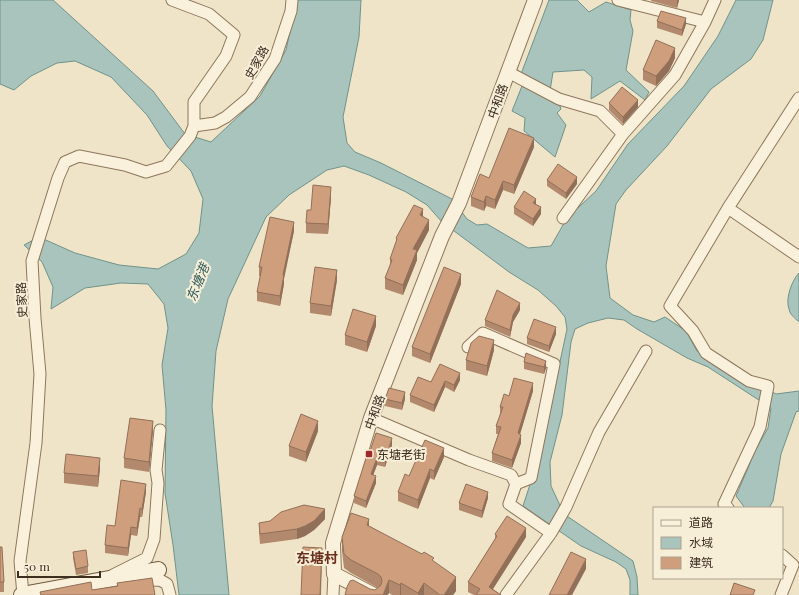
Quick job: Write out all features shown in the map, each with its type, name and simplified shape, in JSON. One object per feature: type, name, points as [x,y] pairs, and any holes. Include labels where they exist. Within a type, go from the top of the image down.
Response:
[{"type":"main road","points":[[22,595],[106,578],[158,570]]},
{"type":"street","name":"史家路","points":[[22,595],[20,561],[36,443],[40,374],[32,261],[58,178],[65,162],[79,156],[146,172],[166,166],[190,136],[194,126],[194,102],[226,56],[234,35],[209,14],[172,0]]},
{"type":"street","name":"史家路","points":[[194,126],[215,123],[226,117],[250,97],[275,60],[291,11],[292,0]]},
{"type":"street","name":"中和路","points":[[333,595],[333,543],[371,418],[442,236],[459,203],[535,0]]},
{"type":"street","points":[[618,0],[705,22]]},
{"type":"street","points":[[563,218],[622,134],[675,75],[705,22],[715,0]]},
{"type":"street","points":[[508,72],[559,99],[600,110],[622,134]]},
{"type":"street","points":[[727,507],[724,504],[760,427],[768,386],[749,381],[706,353],[693,331],[670,306],[728,208],[799,98]]},
{"type":"street","points":[[728,208],[799,257]]},
{"type":"street","points":[[468,346],[483,333],[554,364],[531,478],[516,484]]},
{"type":"street","points":[[506,595],[551,533],[566,507],[599,432],[646,351]]},
{"type":"street","points":[[371,418],[469,460],[511,475],[516,484],[509,504],[551,533]]},
{"type":"street","points":[[106,578],[147,558],[154,539],[158,483],[156,470],[160,430]]},
{"type":"street","points":[[781,595],[796,566],[783,556]]},
{"type":"street","points":[[334,574],[374,595]]},
{"type":"street","points":[[106,578],[126,582],[160,580],[167,584],[170,595]]},
{"type":"water","name":"东塘港","points":[[0,0],[53,0],[153,91],[185,134],[211,142],[260,96],[286,50],[297,0],[361,0],[359,37],[343,117],[347,143],[355,152],[381,163],[452,199],[467,219],[477,225],[487,224],[528,248],[551,246],[567,218],[596,191],[628,144],[684,86],[718,36],[736,0],[773,0],[763,40],[751,59],[711,89],[667,146],[626,190],[616,204],[606,266],[610,298],[633,315],[654,322],[665,317],[686,331],[697,351],[776,394],[799,391],[799,411],[796,412],[781,454],[773,501],[770,507],[744,507],[736,496],[756,449],[768,428],[771,408],[708,367],[687,358],[624,320],[608,318],[588,323],[575,329],[571,342],[562,415],[550,462],[551,486],[564,514],[633,561],[637,577],[638,595],[630,595],[630,580],[626,569],[616,562],[581,546],[523,506],[553,396],[567,329],[565,317],[556,306],[538,290],[509,272],[442,222],[427,205],[406,192],[369,175],[344,166],[327,170],[289,195],[266,217],[228,299],[216,351],[212,406],[229,595],[179,595],[165,493],[166,410],[162,365],[168,328],[164,304],[148,284],[121,283],[85,288],[51,309],[53,287],[42,262],[24,245],[39,237],[75,253],[119,265],[158,269],[186,254],[199,233],[203,199],[191,171],[167,146],[147,115],[111,77],[75,61],[57,63],[31,76],[14,90],[0,84]]},
{"type":"water","points":[[549,0],[577,0],[589,12],[606,2],[631,10],[630,20],[633,31],[626,70],[649,92],[645,100],[620,81],[591,99],[592,77],[584,70],[553,72],[550,91],[521,74]]},
{"type":"water","points":[[522,86],[560,106],[561,109],[557,113],[566,125],[555,157],[524,131],[525,118],[512,111]]},
{"type":"water","points":[[799,273],[799,322],[790,313],[788,300],[792,285]]},
{"type":"building","points":[[661,11],[686,18],[682,30],[657,21]]},
{"type":"building","points":[[656,40],[675,48],[669,61],[656,76],[643,70]]},
{"type":"building","points":[[622,87],[638,100],[623,117],[609,103]]},
{"type":"building","points":[[509,128],[534,138],[514,185],[503,181],[495,200],[486,196],[484,202],[471,197],[480,174],[489,178]]},
{"type":"building","points":[[558,164],[577,177],[566,193],[547,180]]},
{"type":"building","points":[[313,185],[331,187],[328,224],[306,223],[307,210],[311,210]]},
{"type":"building","points":[[524,191],[536,199],[533,203],[541,207],[533,219],[514,207]]},
{"type":"building","points":[[414,205],[423,209],[420,215],[429,220],[413,249],[417,250],[403,285],[385,278],[392,260],[390,259],[397,239],[396,238]]},
{"type":"building","points":[[270,217],[294,222],[280,296],[257,292],[262,267],[259,267]]},
{"type":"building","points":[[315,267],[337,270],[331,306],[310,303]]},
{"type":"building","points":[[444,267],[461,274],[430,354],[412,347]]},
{"type":"building","points":[[497,290],[520,303],[513,315],[510,330],[485,320]]},
{"type":"building","points":[[353,309],[376,316],[367,342],[345,335]]},
{"type":"building","points":[[534,319],[556,327],[549,346],[527,338]]},
{"type":"building","points":[[479,336],[494,340],[487,366],[466,360],[471,343]]},
{"type":"building","points":[[526,353],[546,361],[544,367],[524,362]]},
{"type":"building","points":[[440,364],[460,373],[454,385],[445,381],[434,405],[410,395],[418,377],[431,382]]},
{"type":"building","points":[[514,378],[533,383],[518,433],[521,435],[512,460],[492,453],[501,427],[496,426],[503,407],[500,407],[504,394],[509,396]]},
{"type":"building","points":[[389,388],[405,392],[402,403],[385,399]]},
{"type":"building","points":[[301,414],[318,421],[306,452],[289,446]]},
{"type":"building","points":[[130,418],[153,421],[149,462],[124,458]]},
{"type":"building","points":[[376,433],[392,438],[385,461],[377,458],[371,474],[376,476],[366,501],[354,496],[366,456],[368,457]]},
{"type":"building","points":[[425,440],[444,448],[434,471],[430,469],[418,500],[398,492],[405,474],[409,476]]},
{"type":"building","points":[[66,454],[100,458],[98,476],[64,473]]},
{"type":"building","points":[[121,480],[146,484],[137,528],[131,527],[128,548],[105,545],[107,525],[115,526]]},
{"type":"building","points":[[466,484],[488,492],[482,511],[459,503]]},
{"type":"building","points":[[304,505],[325,509],[314,521],[305,526],[297,529],[260,534],[259,523],[270,521],[281,512]]},
{"type":"building","points":[[351,513],[369,519],[367,525],[422,554],[424,552],[434,558],[432,560],[456,577],[444,595],[440,595],[424,583],[418,593],[401,583],[400,585],[389,580],[383,595],[345,595],[350,581],[353,580],[375,590],[381,585],[382,581],[378,574],[351,560],[344,554],[342,537]]},
{"type":"building","points":[[507,516],[526,528],[489,587],[501,595],[476,595],[480,589],[468,582],[497,536],[495,534]]},
{"type":"building","points":[[0,547],[2,547],[4,582],[0,582]]},
{"type":"building","points":[[303,547],[322,548],[320,595],[301,595]]},
{"type":"building","points":[[86,550],[88,566],[76,569],[73,552]]},
{"type":"building","points":[[571,552],[586,559],[567,595],[549,595]]},
{"type":"building","points":[[152,578],[155,595],[41,595],[40,592],[91,582],[92,590],[118,586],[117,583]]},
{"type":"building","points":[[734,583],[755,590],[753,595],[730,595]]},
{"type":"place","name":"东塘老街","points":[[369,454]]},
{"type":"district","name":"东塘村","points":[[317,557]]}]
